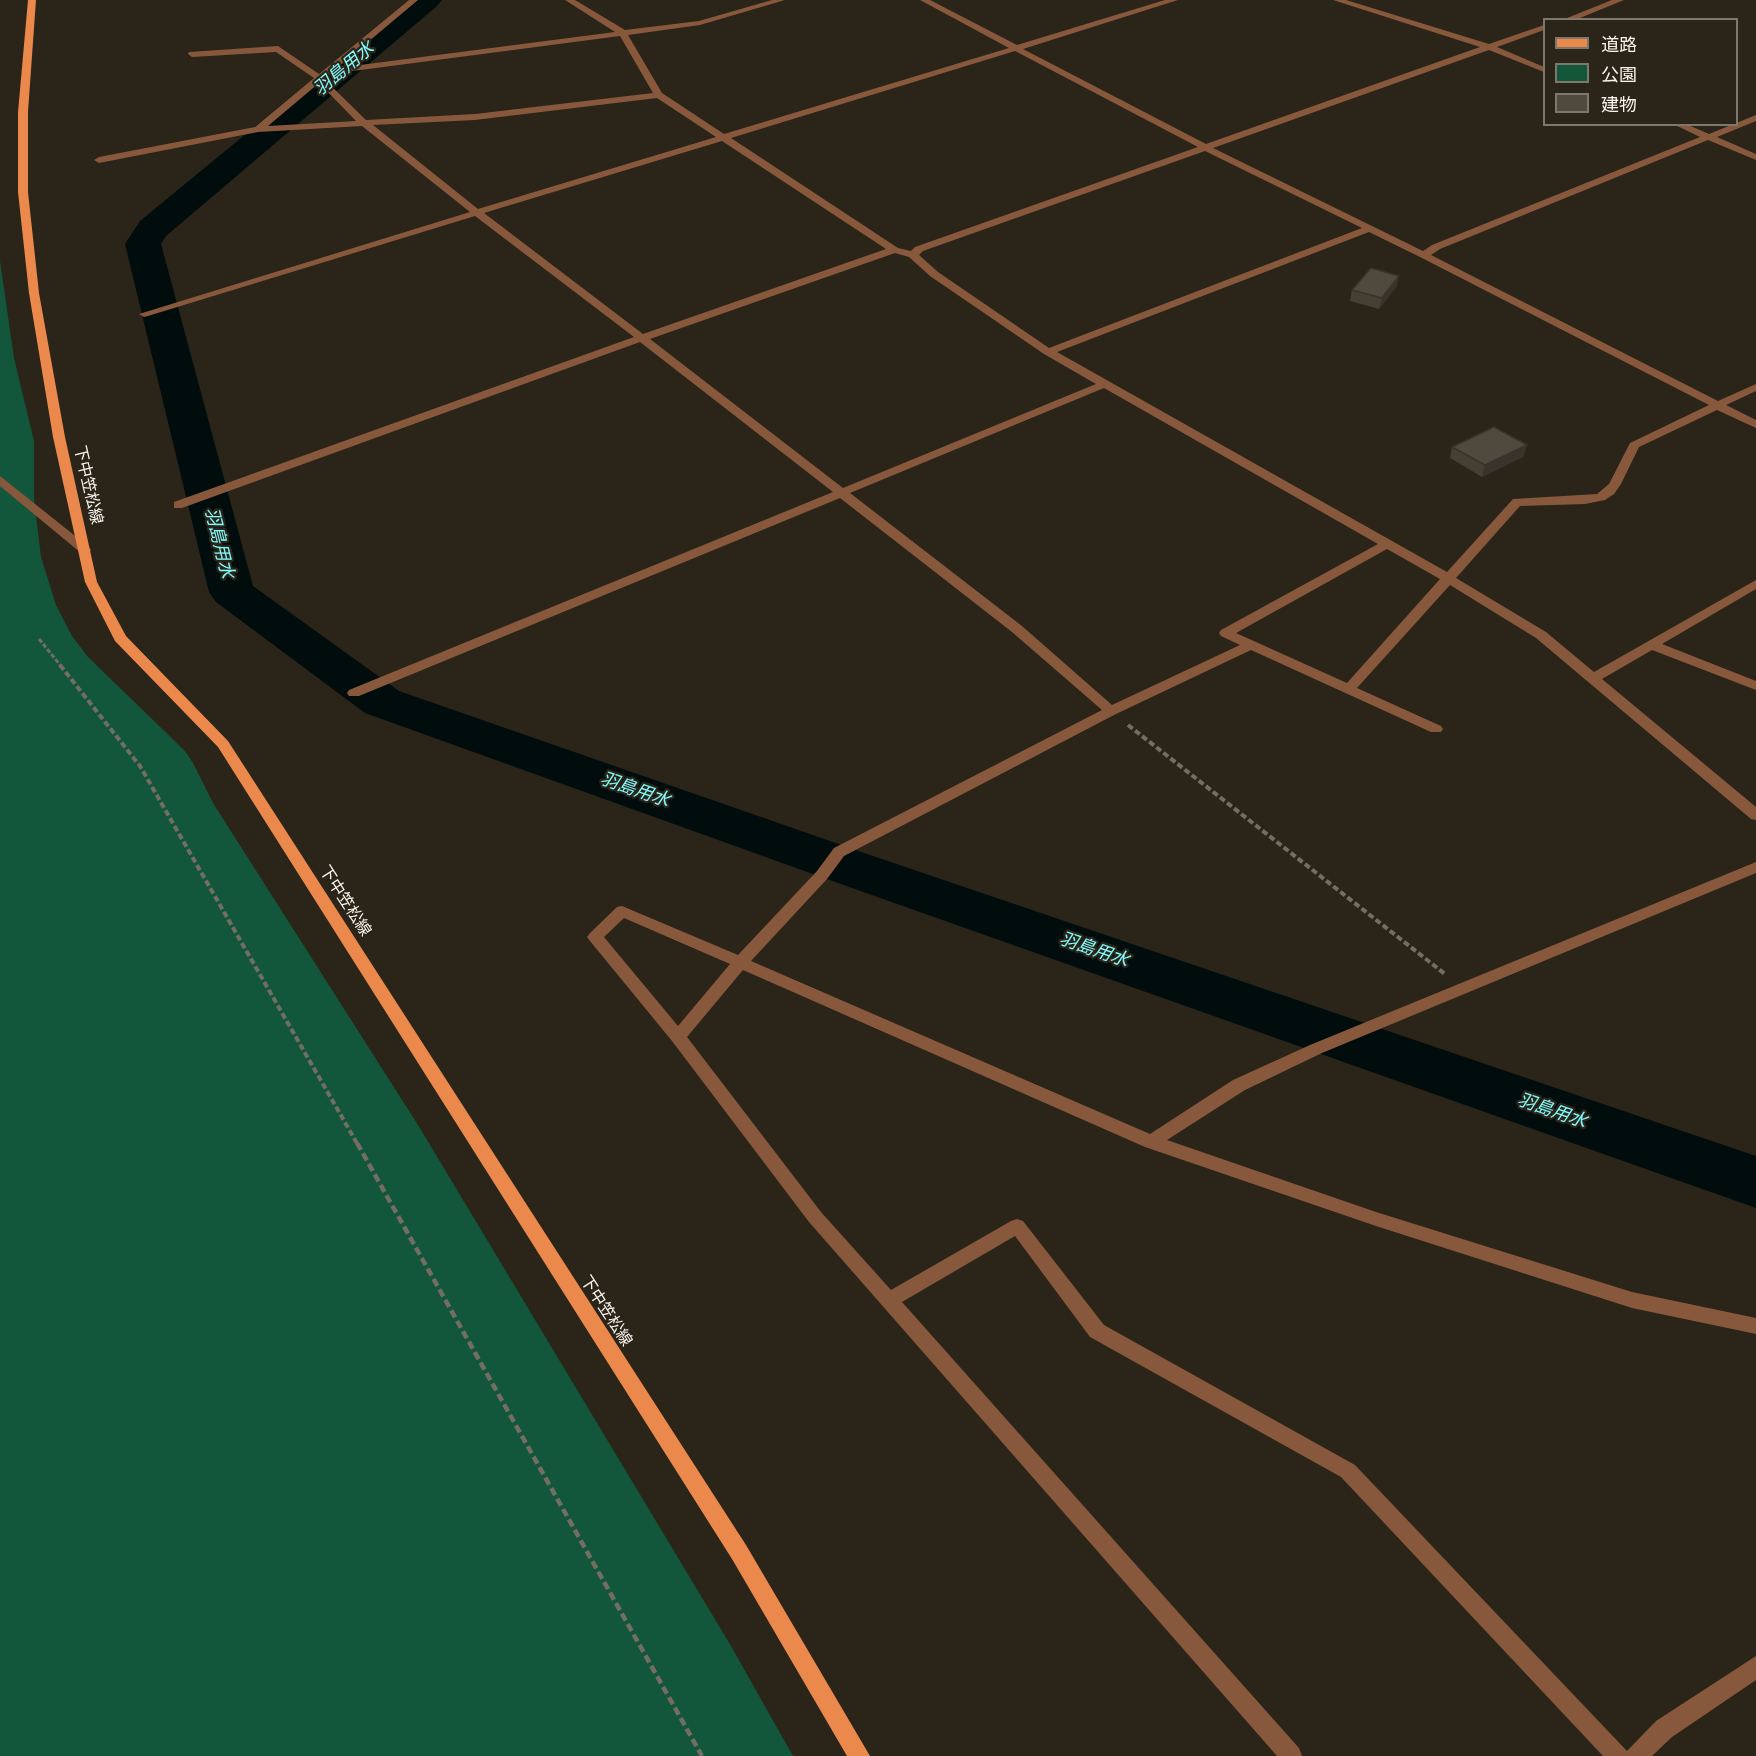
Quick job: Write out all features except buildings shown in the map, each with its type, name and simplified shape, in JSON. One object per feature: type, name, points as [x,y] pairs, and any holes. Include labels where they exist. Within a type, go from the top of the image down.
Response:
[{"type":"main road","name":"下中笠松線","points":[[32,0],[23,112],[23,192],[38,315],[59,437],[91,582],[120,638],[223,744],[739,1552],[859,1756]]},
{"type":"street","points":[[259,129],[414,0]]},
{"type":"street","points":[[569,0],[623,33],[659,95],[894,250],[913,255],[934,274],[1048,352],[1449,579],[1541,635],[1756,815]]},
{"type":"street","points":[[322,75],[350,69],[700,23],[781,0]]},
{"type":"street","points":[[924,0],[1205,147],[1424,255],[1756,425]]},
{"type":"street","points":[[144,314],[1174,0]]},
{"type":"street","points":[[1337,0],[1490,47],[1543,69]]},
{"type":"street","points":[[1571,18],[1620,0]]},
{"type":"street","points":[[913,255],[919,249],[1543,28]]},
{"type":"street","points":[[192,54],[278,49],[322,75],[331,90],[365,124],[1017,629],[1111,711]]},
{"type":"street","points":[[99,160],[259,129],[476,117],[659,95]]},
{"type":"street","points":[[1738,125],[1756,118]]},
{"type":"street","points":[[1682,126],[1756,157]]},
{"type":"street","points":[[1424,255],[1436,247],[1736,126]]},
{"type":"street","points":[[1048,352],[1368,229]]},
{"type":"street","points":[[178,505],[894,250]]},
{"type":"street","points":[[354,693],[843,494],[1103,385]]},
{"type":"street","points":[[1348,690],[1517,502],[1585,500],[1601,497],[1610,492],[1615,484],[1634,444],[1756,387]]},
{"type":"street","points":[[0,480],[85,550]]},
{"type":"street","points":[[1387,544],[1226,633],[1436,729]]},
{"type":"street","points":[[1592,679],[1756,584]]},
{"type":"street","points":[[678,1037],[739,964],[822,875],[839,852],[1111,711],[1251,645]]},
{"type":"street","points":[[1652,645],[1756,686]]},
{"type":"street","points":[[1151,1142],[1239,1085],[1316,1049],[1756,867]]},
{"type":"street","points":[[1291,1756],[815,1217],[678,1037],[594,937],[622,911],[1151,1142],[1376,1219],[1632,1300],[1756,1326]]},
{"type":"street","points":[[889,1300],[1017,1226],[1097,1331],[1348,1471],[1618,1756]]},
{"type":"street","points":[[1636,1756],[1664,1729],[1756,1667]]},
{"type":"path","points":[[39,639],[140,766],[436,1280],[702,1756]]},
{"type":"path","points":[[1111,711],[1464,989]]},
{"type":"green space","points":[[0,261],[14,358],[34,441],[34,499],[41,557],[56,605],[72,636],[88,657],[185,751],[193,763],[213,803],[418,1125],[731,1646],[793,1756],[0,1756]]},
{"type":"waterway","name":"羽島用水","points":[[427,0],[153,229],[143,244],[232,592],[382,702],[857,870],[1756,1182]]}]
